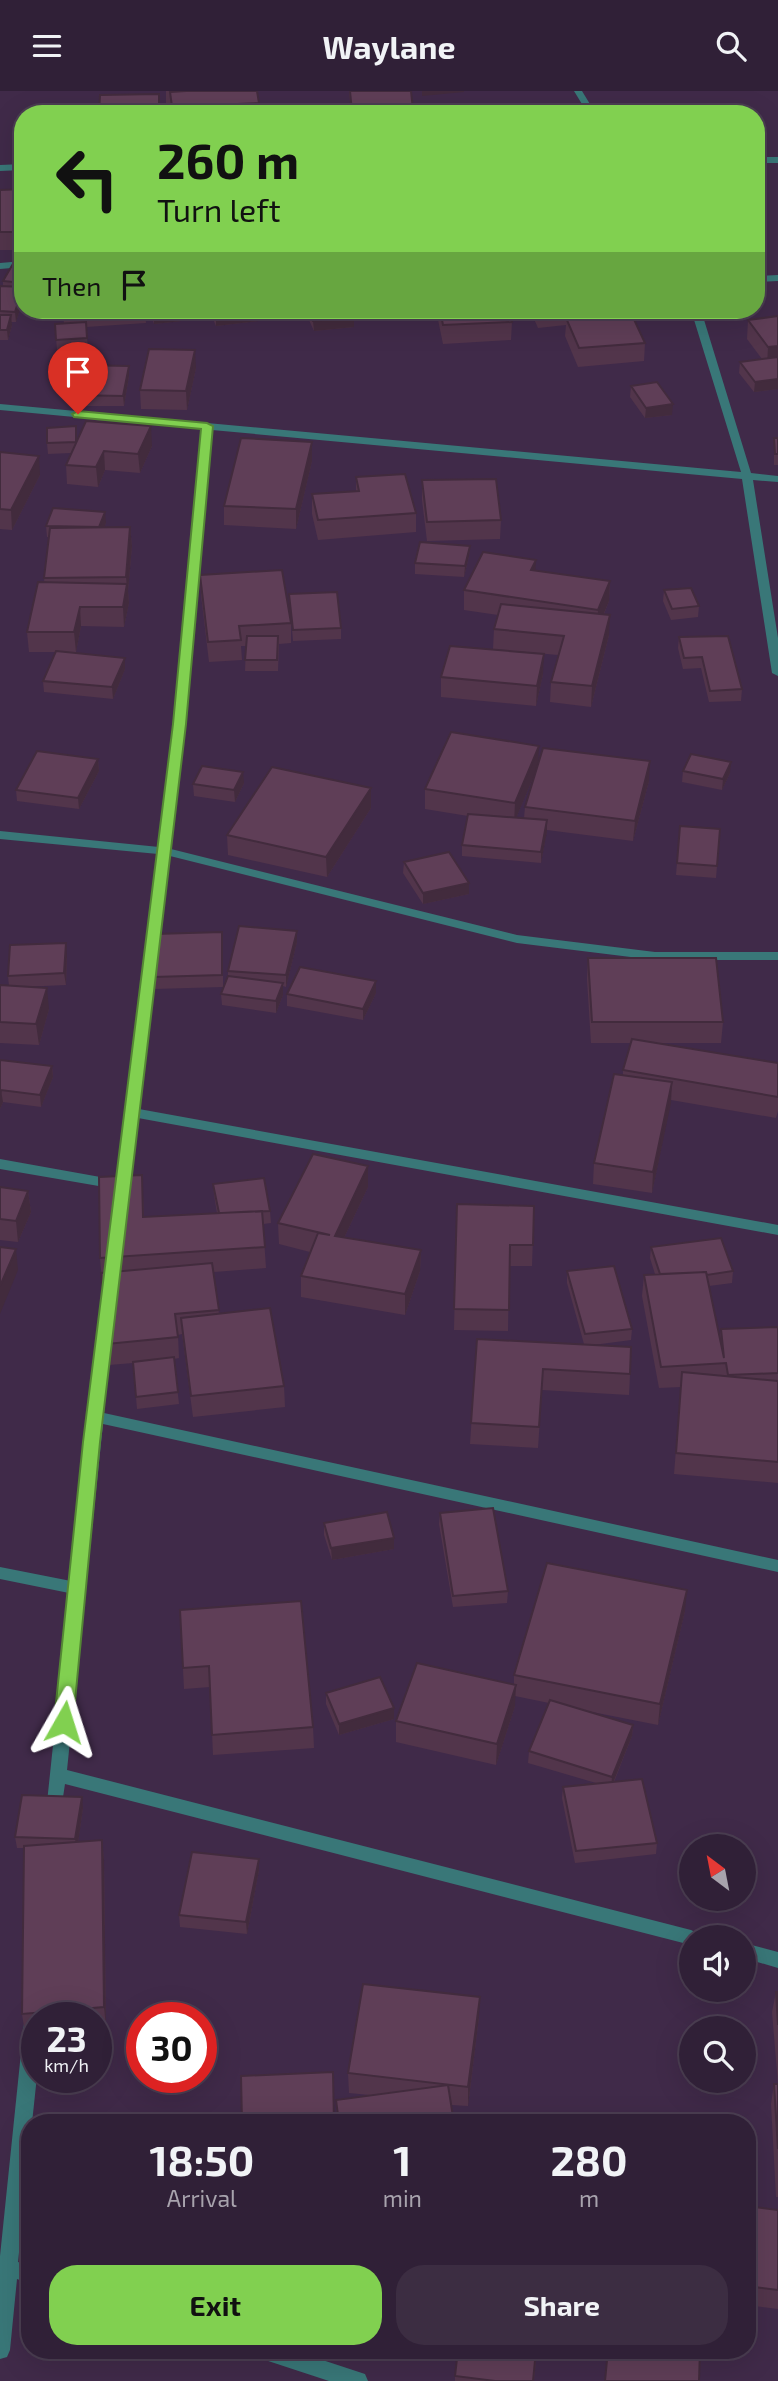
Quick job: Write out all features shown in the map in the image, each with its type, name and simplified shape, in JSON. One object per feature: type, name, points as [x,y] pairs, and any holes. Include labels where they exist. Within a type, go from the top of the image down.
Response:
[{"type":"street","points":[[699,319],[747,476],[778,673]]},
{"type":"street","points":[[0,407],[778,479]]},
{"type":"street","points":[[120,1212],[180,724],[207,426]]},
{"type":"street","points":[[0,835],[164,851],[517,939],[655,956],[778,956]]},
{"type":"street","points":[[132,1112],[778,1230]]},
{"type":"street","points":[[0,1164],[123,1185]]},
{"type":"street","points":[[53,1830],[110,1294]]},
{"type":"street","points":[[95,1417],[778,1566]]},
{"type":"street","points":[[0,1573],[77,1588]]},
{"type":"street","points":[[58,1775],[679,1935]]},
{"type":"street","points":[[756,1954],[778,1960]]},
{"type":"street","points":[[22,2114],[36,1994]]},
{"type":"street","points":[[0,2350],[4,2266],[21,2122]]},
{"type":"street","points":[[4,2266],[21,2272]]},
{"type":"street","points":[[291,2359],[358,2381]]},
{"type":"building","points":[[257,91],[259,103],[172,105],[170,92]]},
{"type":"building","points":[[350,91],[411,91],[412,105],[351,105]]},
{"type":"building","points":[[159,94],[159,105],[99,105],[100,95]]},
{"type":"building","points":[[14,189],[14,232],[0,232],[0,190]]},
{"type":"building","points":[[14,262],[14,282],[3,281]]},
{"type":"building","points":[[0,286],[14,287],[14,312],[0,311]]},
{"type":"building","points":[[0,315],[11,315],[7,330],[0,330]]},
{"type":"building","points":[[778,316],[778,346],[768,347],[748,320]]},
{"type":"building","points":[[442,319],[511,319],[512,322],[443,325]]},
{"type":"building","points":[[566,319],[634,319],[645,343],[579,348]]},
{"type":"building","points":[[86,322],[87,338],[56,340],[55,324]]},
{"type":"building","points":[[149,349],[195,350],[186,391],[140,390]]},
{"type":"building","points":[[778,357],[778,379],[755,382],[740,362]]},
{"type":"building","points":[[77,365],[129,366],[123,396],[71,395]]},
{"type":"building","points":[[657,382],[673,404],[646,408],[631,386]]},
{"type":"building","points":[[86,421],[151,426],[138,454],[104,451],[96,467],[66,465]]},
{"type":"building","points":[[76,426],[76,442],[47,443],[47,428]]},
{"type":"building","points":[[241,438],[312,442],[296,509],[224,506]]},
{"type":"building","points":[[774,438],[778,438],[778,454],[775,454]]},
{"type":"building","points":[[0,452],[39,456],[11,510],[0,509]]},
{"type":"building","points":[[405,474],[416,513],[318,520],[312,494],[359,491],[356,477]]},
{"type":"building","points":[[496,479],[501,520],[427,522],[422,480]]},
{"type":"building","points":[[53,508],[105,512],[99,527],[46,526]]},
{"type":"building","points":[[130,527],[126,577],[44,578],[50,528]]},
{"type":"building","points":[[420,542],[470,546],[465,566],[415,563]]},
{"type":"building","points":[[483,552],[536,560],[531,570],[610,581],[598,610],[464,590]]},
{"type":"building","points":[[282,570],[291,623],[239,626],[241,640],[208,642],[200,575]]},
{"type":"building","points":[[38,582],[127,584],[123,607],[80,607],[74,632],[27,632]]},
{"type":"building","points":[[691,588],[699,606],[672,609],[664,590]]},
{"type":"building","points":[[337,592],[341,628],[293,630],[289,594]]},
{"type":"building","points":[[501,604],[610,615],[592,686],[551,682],[564,636],[494,629]]},
{"type":"building","points":[[247,636],[278,636],[277,660],[245,660]]},
{"type":"building","points":[[728,636],[742,689],[710,691],[702,657],[684,658],[679,637]]},
{"type":"building","points":[[450,646],[544,654],[537,686],[441,677]]},
{"type":"building","points":[[56,651],[125,658],[112,687],[43,681]]},
{"type":"building","points":[[451,732],[539,746],[515,803],[425,789]]},
{"type":"building","points":[[543,748],[650,761],[635,821],[525,807]]},
{"type":"building","points":[[37,751],[98,759],[78,798],[16,790]]},
{"type":"building","points":[[691,754],[731,762],[723,779],[683,771]]},
{"type":"building","points":[[202,766],[243,772],[234,790],[193,784]]},
{"type":"building","points":[[272,767],[371,788],[326,857],[227,835]]},
{"type":"building","points":[[468,814],[547,820],[541,852],[462,845]]},
{"type":"building","points":[[680,826],[720,829],[717,866],[677,863]]},
{"type":"building","points":[[449,852],[469,883],[423,893],[404,862]]},
{"type":"building","points":[[239,926],[297,931],[286,975],[228,971]]},
{"type":"building","points":[[222,932],[222,975],[153,977],[155,934]]},
{"type":"building","points":[[66,943],[64,973],[8,976],[10,945]]},
{"type":"building","points":[[588,958],[716,958],[723,1022],[592,1022]]},
{"type":"building","points":[[300,967],[376,981],[363,1009],[287,994]]},
{"type":"building","points":[[228,976],[283,983],[276,1001],[221,994]]},
{"type":"building","points":[[0,985],[47,988],[36,1024],[0,1022]]},
{"type":"building","points":[[632,1039],[778,1063],[778,1097],[623,1070]]},
{"type":"building","points":[[0,1060],[52,1066],[40,1095],[1,1090],[0,1094]]},
{"type":"building","points":[[614,1074],[672,1082],[653,1172],[594,1163]]},
{"type":"building","points":[[313,1154],[368,1166],[335,1236],[421,1250],[405,1294],[301,1276],[318,1233],[330,1235],[278,1223]]},
{"type":"building","points":[[142,1175],[143,1217],[262,1211],[265,1247],[100,1258],[99,1177]]},
{"type":"building","points":[[264,1178],[270,1211],[219,1213],[213,1184]]},
{"type":"building","points":[[0,1187],[28,1191],[16,1221],[0,1219]]},
{"type":"building","points":[[457,1204],[534,1206],[533,1245],[510,1245],[509,1310],[454,1309]]},
{"type":"building","points":[[721,1238],[733,1271],[707,1275],[706,1272],[660,1274],[651,1247]]},
{"type":"building","points":[[0,1247],[16,1249],[0,1286]]},
{"type":"building","points":[[212,1263],[219,1310],[175,1314],[178,1337],[107,1344],[101,1273]]},
{"type":"building","points":[[614,1266],[632,1329],[585,1334],[567,1271]]},
{"type":"building","points":[[706,1272],[724,1358],[721,1329],[778,1327],[778,1373],[728,1375],[726,1363],[661,1367],[644,1275]]},
{"type":"building","points":[[270,1308],[284,1386],[191,1396],[181,1318]]},
{"type":"building","points":[[477,1339],[631,1347],[630,1374],[543,1369],[539,1427],[471,1423]]},
{"type":"building","points":[[174,1357],[178,1392],[136,1397],[133,1362]]},
{"type":"building","points":[[682,1372],[778,1381],[778,1462],[676,1453]]},
{"type":"building","points":[[493,1508],[508,1591],[453,1596],[440,1513]]},
{"type":"building","points":[[387,1512],[394,1538],[331,1548],[324,1523]]},
{"type":"building","points":[[547,1563],[687,1590],[660,1704],[514,1675]]},
{"type":"building","points":[[301,1601],[313,1727],[212,1735],[209,1666],[183,1668],[180,1610]]},
{"type":"building","points":[[417,1663],[516,1685],[497,1744],[396,1721]]},
{"type":"building","points":[[380,1677],[394,1708],[339,1724],[326,1693]]},
{"type":"building","points":[[550,1700],[633,1725],[612,1777],[529,1751]]},
{"type":"building","points":[[642,1779],[657,1843],[576,1851],[563,1787]]},
{"type":"building","points":[[22,1795],[82,1797],[75,1839],[15,1837]]},
{"type":"building","points":[[102,1840],[104,2002],[22,2002],[24,1846]]},
{"type":"building","points":[[192,1852],[259,1859],[246,1922],[179,1915]]},
{"type":"building","points":[[363,1984],[480,1997],[468,2087],[348,2073]]},
{"type":"building","points":[[776,1992],[778,1992],[778,2025]]},
{"type":"building","points":[[333,2072],[334,2114],[242,2114],[241,2076]]},
{"type":"building","points":[[774,2084],[778,2084],[778,2149]]},
{"type":"building","points":[[448,2085],[453,2114],[338,2114],[336,2100]]},
{"type":"building","points":[[756,2207],[778,2210],[778,2290],[756,2287]]},
{"type":"building","points":[[457,2359],[535,2359],[533,2381],[495,2381],[455,2376]]},
{"type":"building","points":[[607,2359],[700,2359],[699,2381],[605,2381]]},
{"type":"route","points":[[64,1722],[92,1442],[180,724],[207,426],[78,414]]}]
